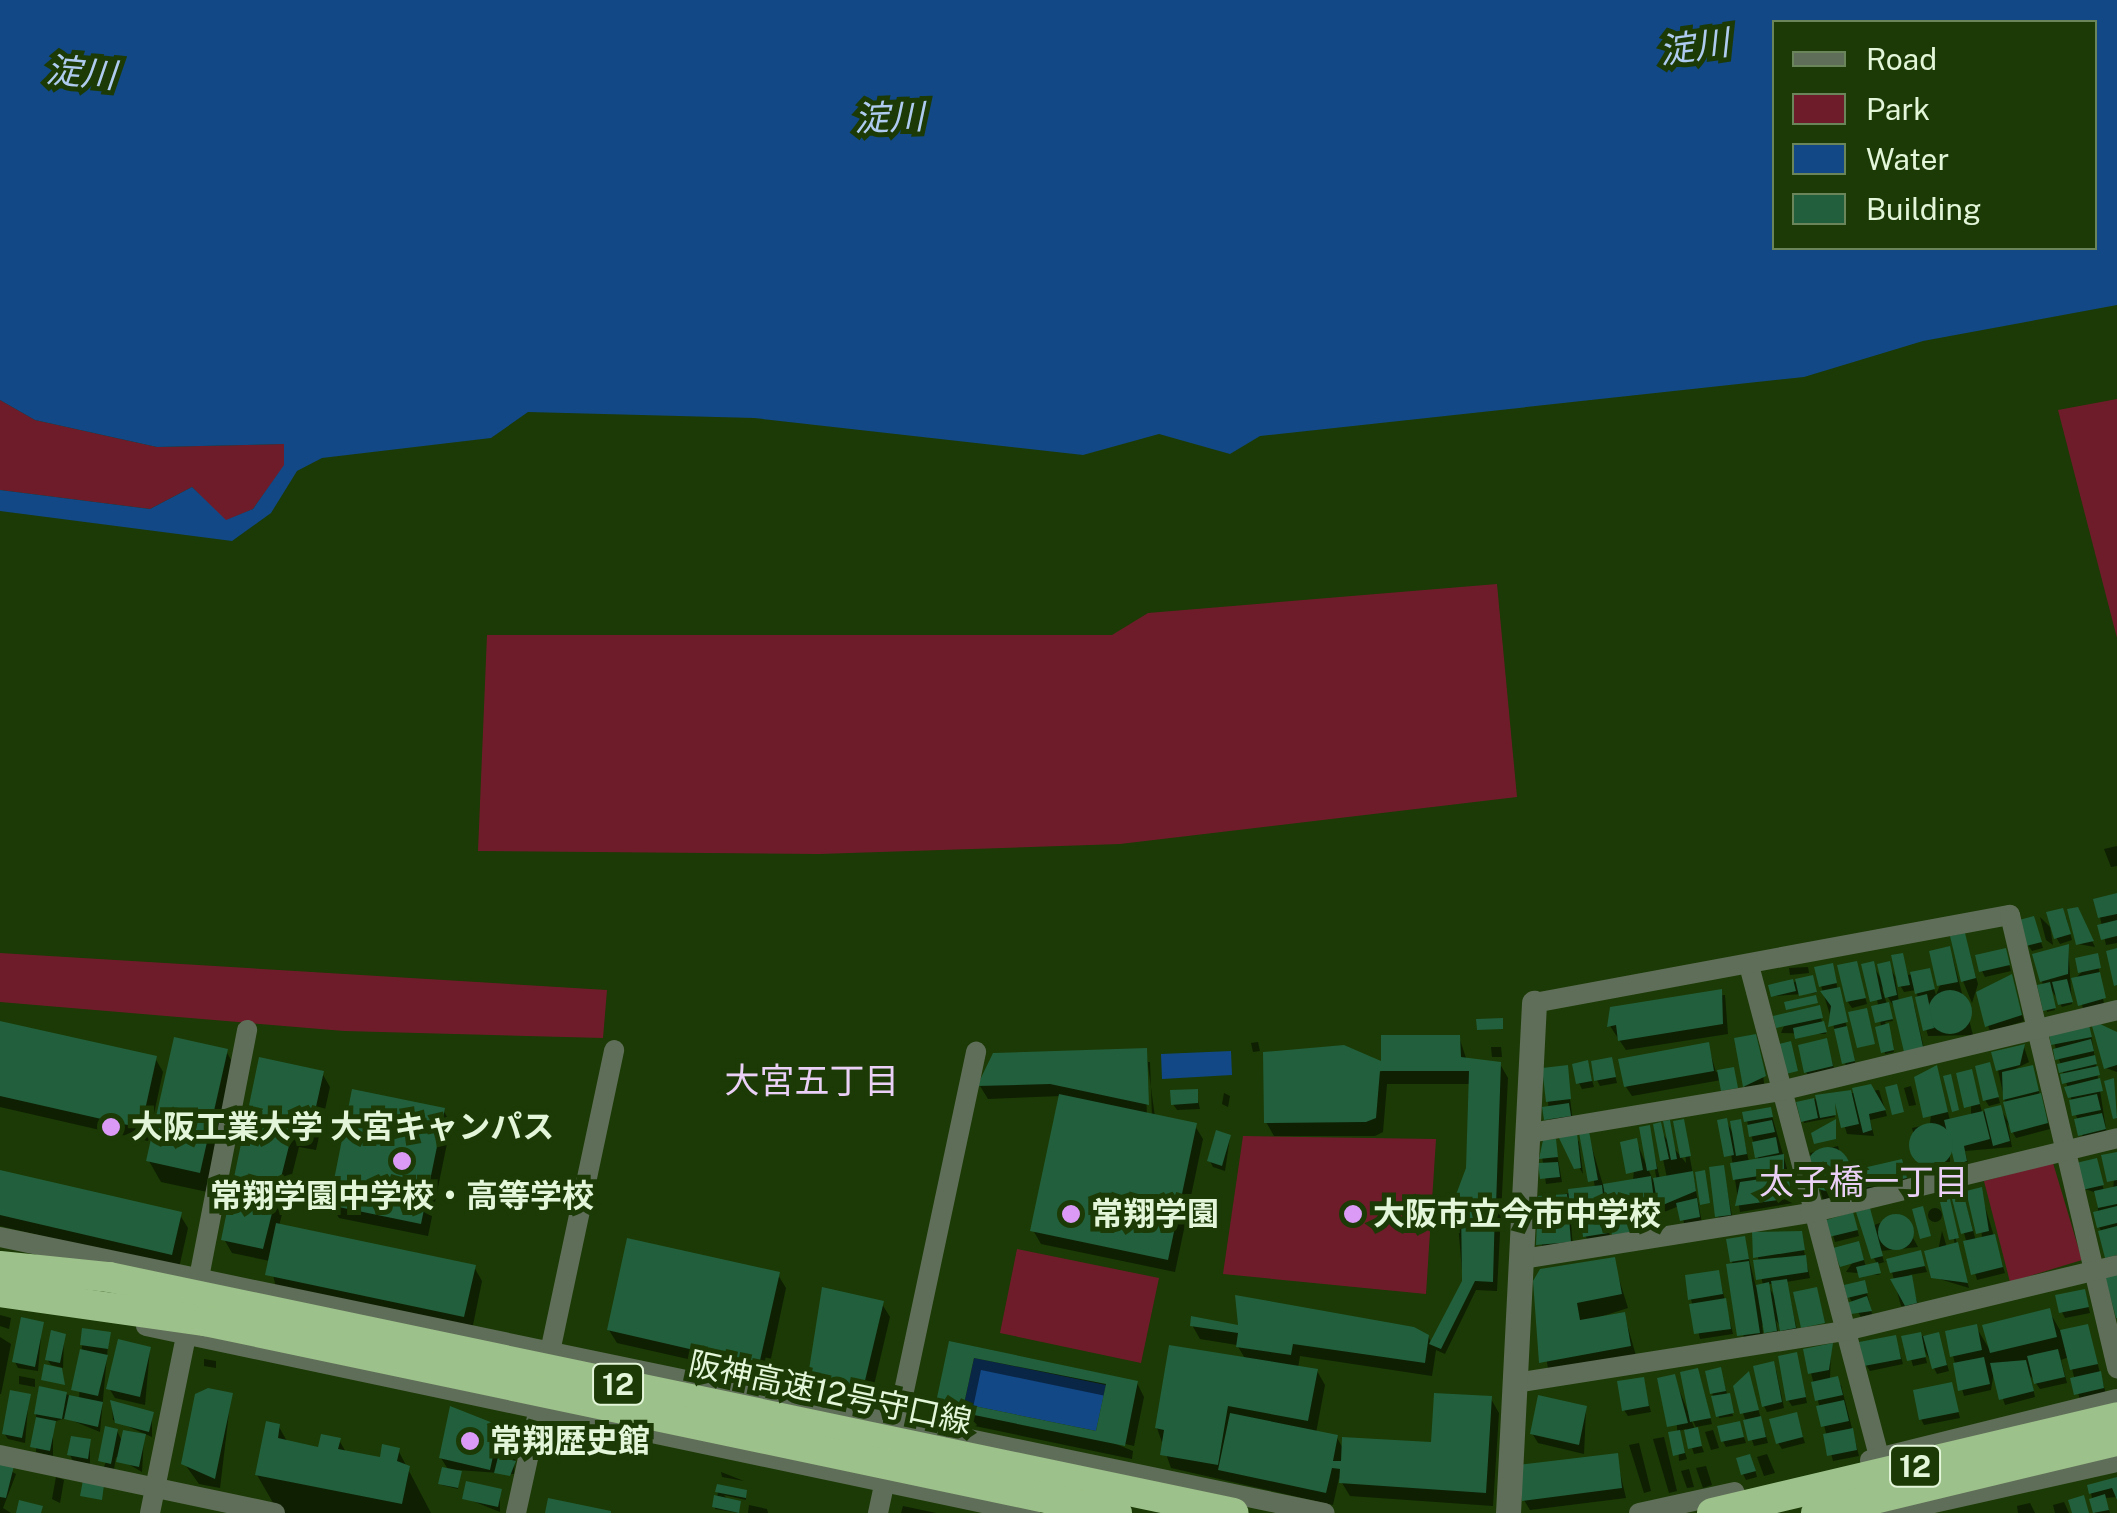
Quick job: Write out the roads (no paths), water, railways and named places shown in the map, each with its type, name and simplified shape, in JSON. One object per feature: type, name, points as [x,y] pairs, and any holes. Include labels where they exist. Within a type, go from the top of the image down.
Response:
[{"type":"highway","name":"阪神高速12号守口線","points":[[0,1266],[108,1277],[1234,1513]]},
{"type":"highway","name":"阪神高速12号守口線","points":[[0,1294],[205,1321],[1117,1513]]},
{"type":"highway","name":"12","points":[[1712,1513],[2117,1417]]},
{"type":"highway","points":[[1816,1513],[2117,1442]]},
{"type":"street","points":[[1508,1513],[1534,1003],[1750,968],[2010,916],[2117,1369]]},
{"type":"street","points":[[1750,968],[1810,1213],[1882,1457],[1892,1513],[2117,1462]]},
{"type":"street","points":[[1530,1133],[1780,1091],[2117,1010]]},
{"type":"street","points":[[150,1513],[247,1030]]},
{"type":"street","points":[[516,1513],[614,1050]]},
{"type":"street","points":[[878,1513],[976,1052]]},
{"type":"street","points":[[1523,1258],[1810,1213],[2117,1138]]},
{"type":"street","points":[[0,1237],[1326,1513]]},
{"type":"street","points":[[1516,1383],[1845,1331],[2117,1265]]},
{"type":"street","points":[[0,1294],[1030,1513]]},
{"type":"street","points":[[1640,1513],[2117,1399]]},
{"type":"street","points":[[0,1455],[275,1513]]},
{"type":"water","name":"淀川","points":[[0,0],[2117,0],[2117,305],[1923,341],[1804,377],[1260,436],[1230,454],[1159,434],[1083,455],[754,418],[528,412],[491,438],[322,458],[297,471],[271,513],[232,541],[0,511],[0,490],[150,509],[192,487],[226,520],[253,509],[284,465],[284,444],[157,447],[35,420],[0,400]]},
{"type":"water","points":[[1231,1051],[1232,1075],[1162,1079],[1161,1054]]},
{"type":"water","points":[[974,1358],[1106,1385],[1096,1431],[964,1404]]},
{"type":"place","name":"大阪工業大学 大宮キャンパス","points":[[111,1127]]},
{"type":"place","name":"常翔学園中学校・高等学校","points":[[402,1161]]},
{"type":"place","name":"常翔学園","points":[[1071,1214]]},
{"type":"place","name":"大阪市立今市中学校","points":[[1353,1214]]},
{"type":"place","name":"常翔歴史館","points":[[470,1441]]},
{"type":"district","name":"大宮五丁目","points":[[812,1081]]},
{"type":"district","name":"太子橋一丁目","points":[[1864,1182]]}]
